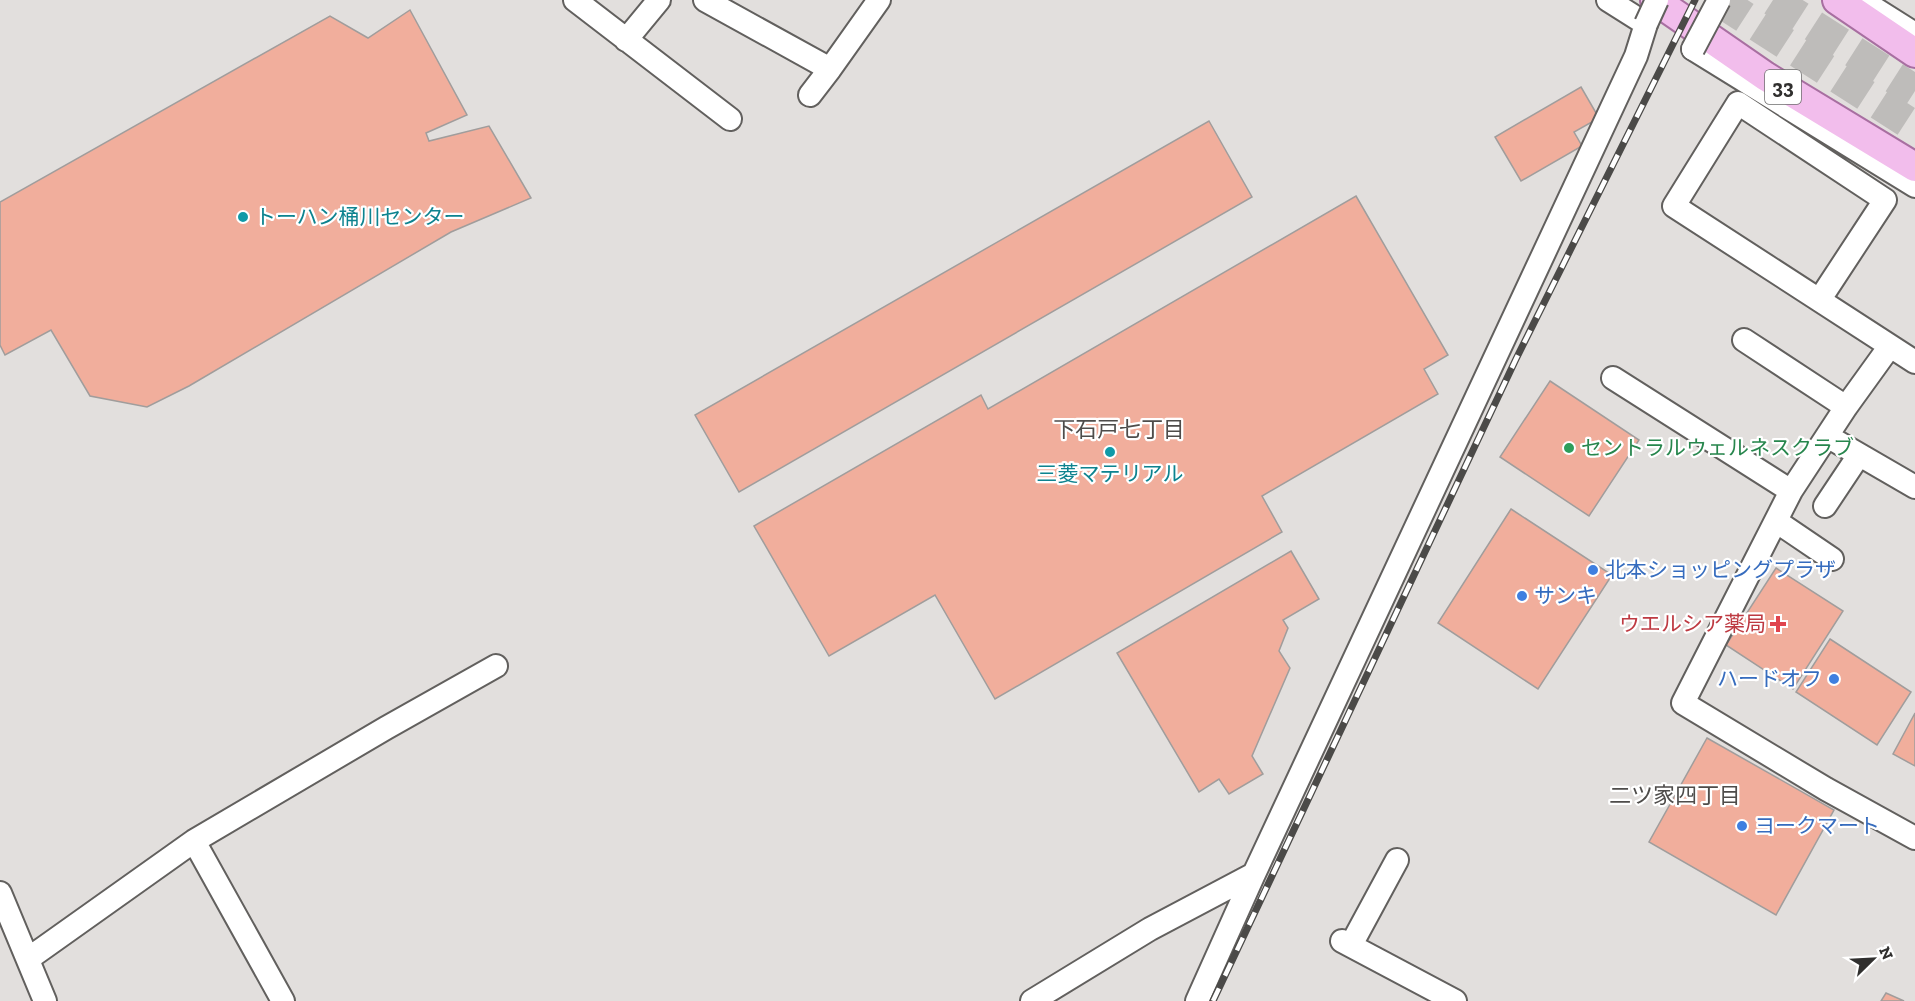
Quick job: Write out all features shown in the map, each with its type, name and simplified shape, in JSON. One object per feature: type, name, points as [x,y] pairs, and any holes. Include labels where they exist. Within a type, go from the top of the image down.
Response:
[{"type":"main road","points":[[1837,0],[1915,53]]},
{"type":"main road","name":"33","points":[[1653,8],[1765,76],[1910,177]]},
{"type":"street","points":[[575,0],[730,119]]},
{"type":"street","points":[[626,40],[659,0]]},
{"type":"street","points":[[705,0],[830,69]]},
{"type":"street","points":[[810,95],[879,0]]},
{"type":"street","points":[[1197,1001],[1254,874],[1636,56],[1653,8],[1608,0]]},
{"type":"street","points":[[1719,0],[1693,49],[1910,177],[1885,200],[1820,298]]},
{"type":"street","points":[[1861,0],[1915,34]]},
{"type":"street","points":[[1751,84],[1674,206],[1820,298],[1915,362]]},
{"type":"street","points":[[1738,103],[1885,200]]},
{"type":"street","points":[[1744,340],[1846,407]]},
{"type":"street","points":[[1890,346],[1846,407],[1791,491],[1683,703],[1826,789],[1915,838]]},
{"type":"street","points":[[1613,378],[1791,491]]},
{"type":"street","points":[[1827,436],[1915,487]]},
{"type":"street","points":[[1825,506],[1859,455]]},
{"type":"street","points":[[1776,521],[1832,559]]},
{"type":"street","points":[[28,959],[194,842],[386,728],[496,666]]},
{"type":"street","points":[[194,842],[283,1001]]},
{"type":"street","points":[[1397,860],[1347,943],[1455,1001]]},
{"type":"street","points":[[1032,1001],[1150,929],[1254,874]]},
{"type":"street","points":[[0,893],[45,1001]]},
{"type":"building","name":"トーハン桶川センター","points":[[410,10],[467,115],[426,133],[429,141],[489,126],[531,198],[451,232],[189,386],[147,407],[90,396],[51,330],[5,355],[0,345],[0,202],[330,16],[368,38]]},
{"type":"building","points":[[1581,87],[1599,118],[1574,132],[1582,146],[1521,181],[1495,137]]},
{"type":"building","points":[[1209,121],[1252,197],[739,492],[695,415]]},
{"type":"building","name":"三菱マテリアル","points":[[1356,196],[1448,355],[1424,369],[1438,394],[1262,496],[1282,532],[995,699],[935,595],[829,656],[754,526],[981,395],[988,409]]},
{"type":"building","name":"セントラルウェルネスクラブ","points":[[1550,381],[1639,440],[1589,516],[1500,457]]},
{"type":"building","points":[[1511,509],[1612,575],[1538,689],[1438,623]]},
{"type":"building","points":[[1291,551],[1319,599],[1283,620],[1288,628],[1279,651],[1290,668],[1252,756],[1263,774],[1229,794],[1219,779],[1199,792],[1117,653]]},
{"type":"building","points":[[1776,568],[1843,611],[1793,689],[1726,645]]},
{"type":"building","points":[[1830,639],[1911,692],[1877,745],[1796,692]]},
{"type":"building","points":[[1915,713],[1915,766],[1893,754]]},
{"type":"building","name":"ヨークマート","points":[[1707,738],[1834,810],[1776,915],[1649,842]]},
{"type":"building","points":[[1886,993],[1904,1001],[1881,1001]]},
{"type":"tunnel","points":[[1718,0],[1915,127]]},
{"type":"tunnel","points":[[1773,0],[1915,91]]},
{"type":"railway","points":[[1213,1001],[1516,359],[1695,0]]},
{"type":"place","name":"トーハン桶川センター","points":[[243,217]]},
{"type":"place","name":"セントラルウェルネスクラブ","points":[[1569,448]]},
{"type":"place","name":"三菱マテリアル","points":[[1110,452]]},
{"type":"place","name":"北本ショッピングプラザ","points":[[1593,570]]},
{"type":"place","name":"サンキ","points":[[1522,596]]},
{"type":"place","name":"ウエルシア薬局","points":[[1778,624]]},
{"type":"place","name":"ハードオフ","points":[[1834,679]]},
{"type":"place","name":"ヨークマート","points":[[1742,826]]},
{"type":"district","name":"下石戸七丁目","points":[[1119,429]]},
{"type":"district","name":"二ツ家四丁目","points":[[1675,795]]}]
